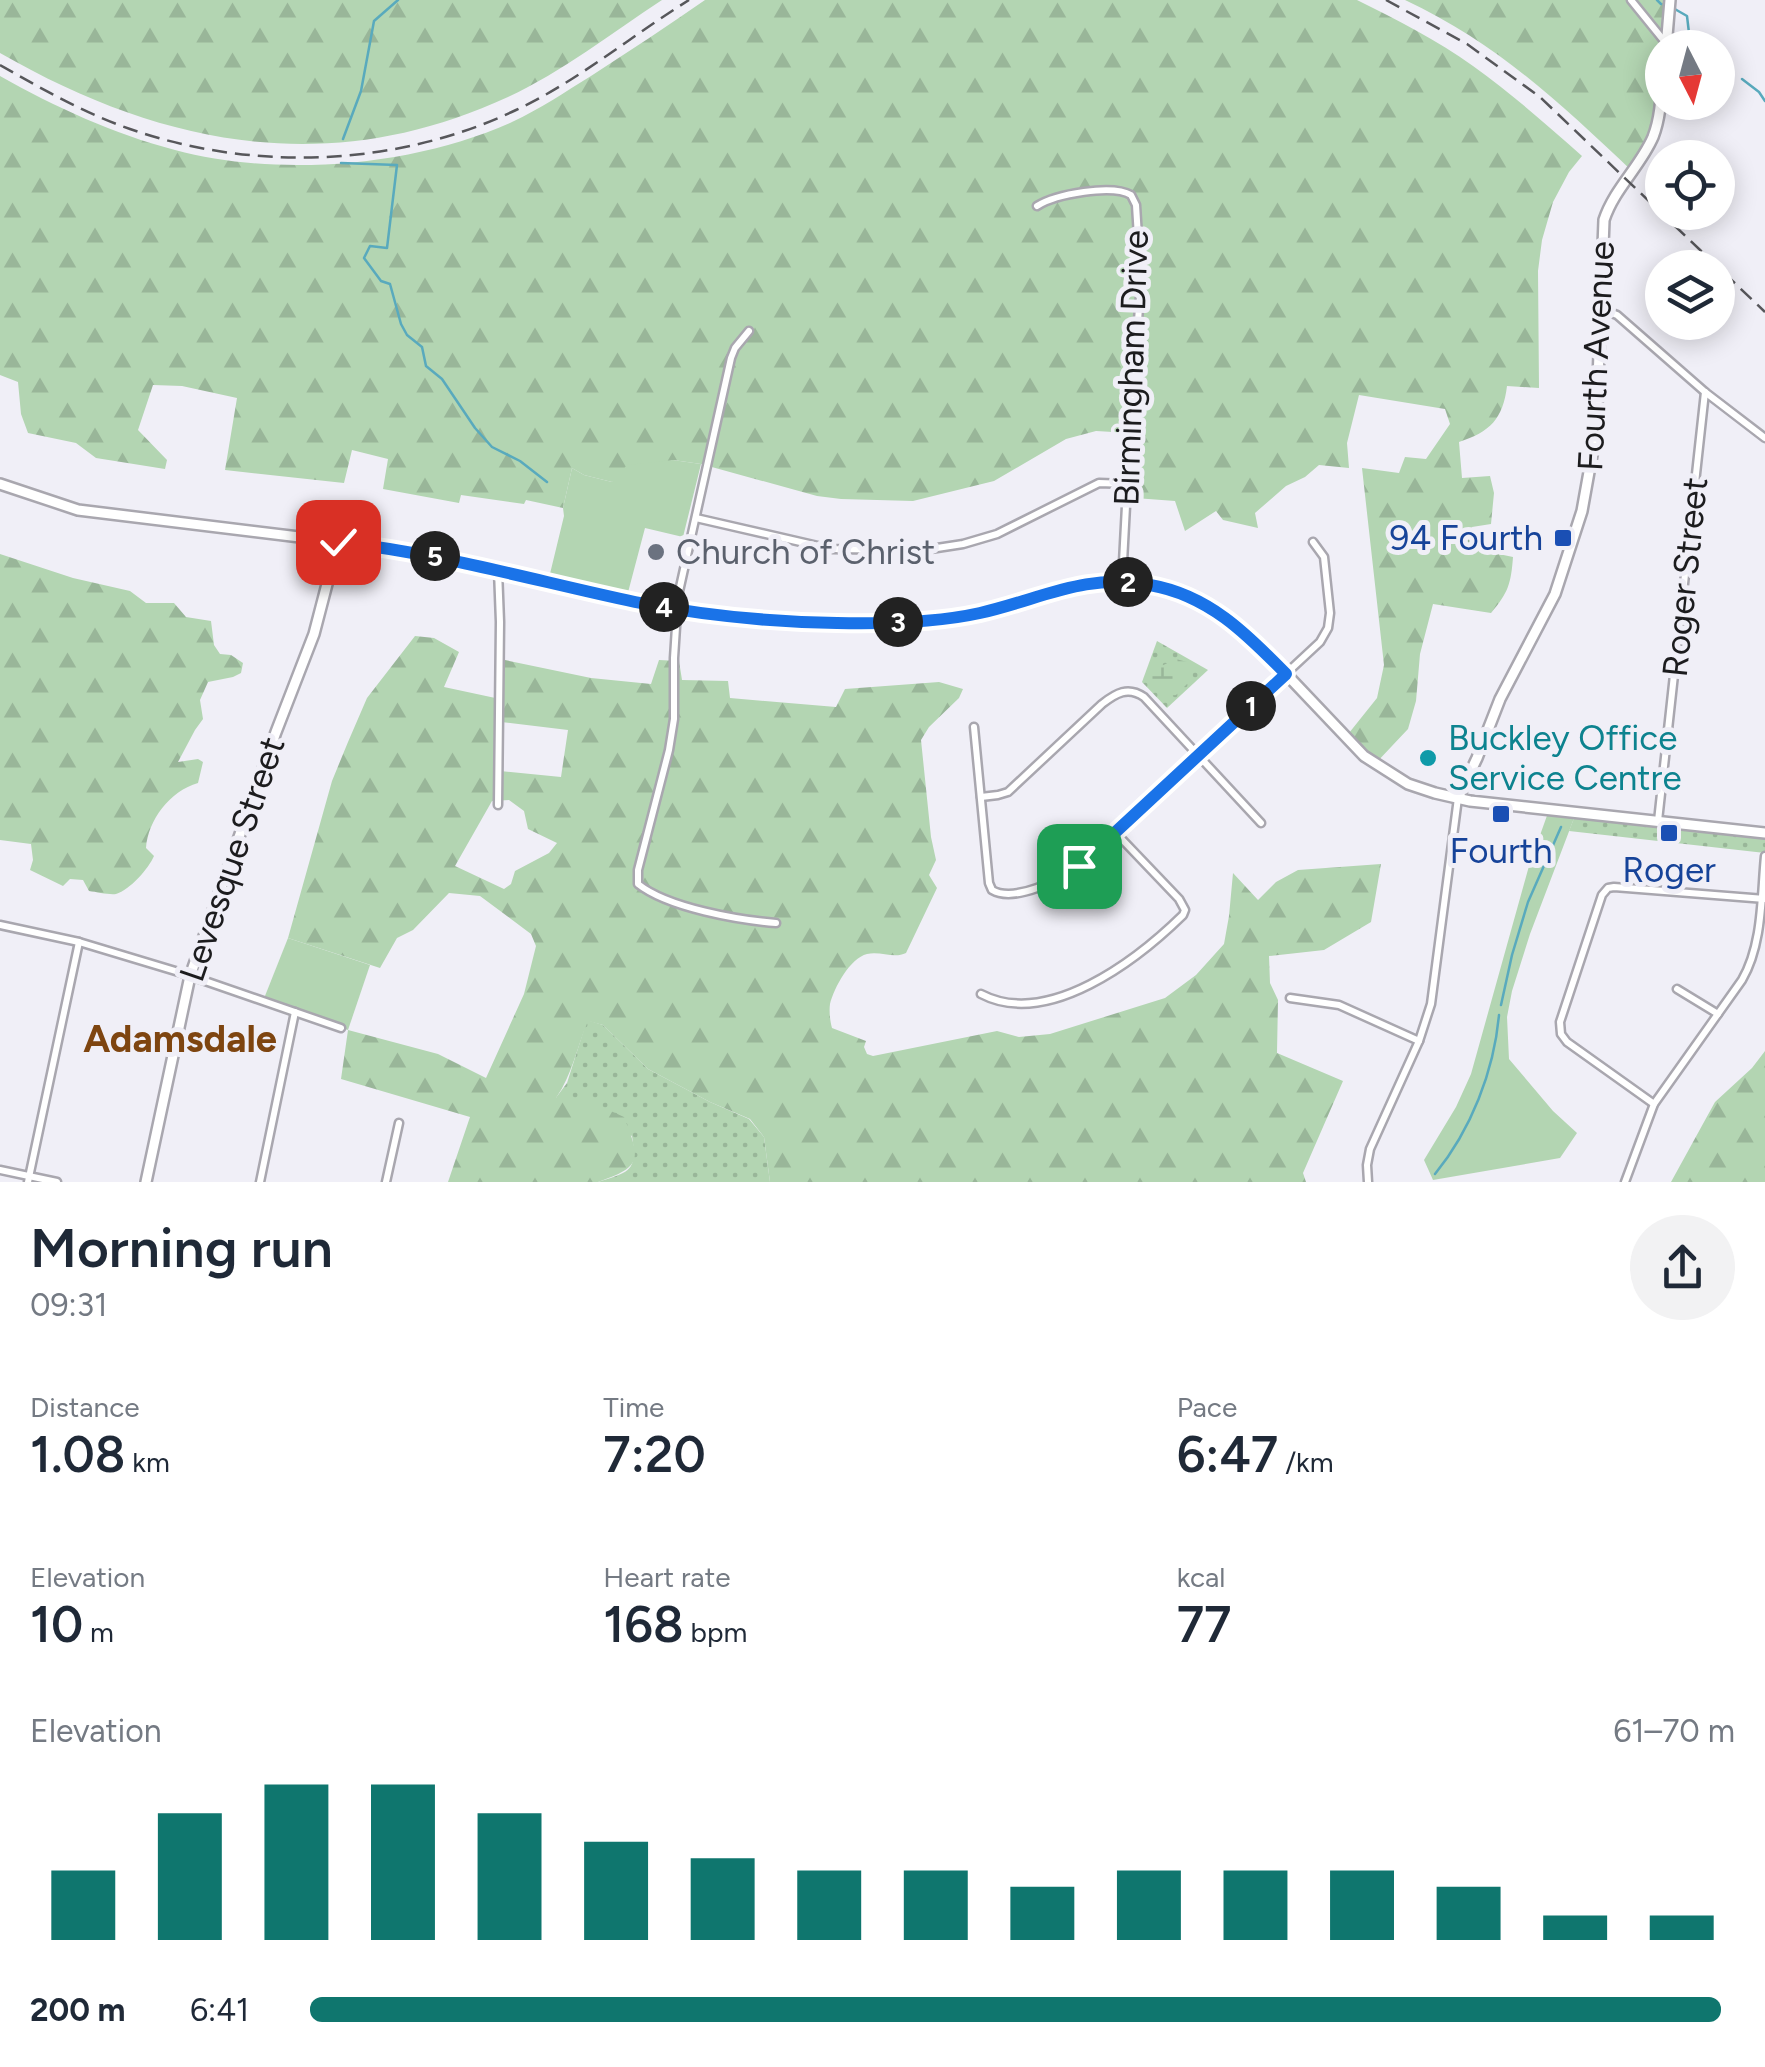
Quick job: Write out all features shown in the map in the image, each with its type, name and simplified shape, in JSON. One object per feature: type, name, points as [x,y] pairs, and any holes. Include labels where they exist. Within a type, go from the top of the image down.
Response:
[{"type":"main road","points":[[1667,30],[1670,0]]},
{"type":"main road","name":"Fourth Avenue","points":[[1458,798],[1500,699],[1555,594],[1582,510],[1596,433],[1604,220],[1614,197],[1652,140],[1657,120]]},
{"type":"main road","points":[[0,484],[78,510],[404,550],[676,610],[810,622],[906,621],[976,614],[1079,584],[1122,581],[1168,589],[1212,608],[1242,630],[1354,746],[1408,784],[1458,798],[1765,833]]},
{"type":"main road","name":"Levesque Street","points":[[146,1182],[190,976],[314,634],[338,542]]},
{"type":"street","points":[[1631,0],[1654,30]]},
{"type":"street","name":"Birmingham Drive","points":[[1037,206],[1059,196],[1116,190],[1127,192],[1134,201],[1141,284],[1122,581]]},
{"type":"street","points":[[1600,308],[1617,316],[1765,438]]},
{"type":"street","points":[[749,331],[732,358],[676,610],[674,719],[638,884],[648,892],[685,905],[776,923]]},
{"type":"street","name":"Roger Street","points":[[1658,822],[1705,392]]},
{"type":"street","points":[[696,518],[831,549],[924,550],[997,534],[1098,484],[1127,484]]},
{"type":"street","points":[[974,727],[992,890],[1006,896],[1068,874],[1320,642],[1330,620],[1324,556],[1314,542]]},
{"type":"street","points":[[498,570],[498,805]]},
{"type":"street","points":[[981,797],[1008,792],[1102,704],[1123,691],[1135,692],[1262,823]]},
{"type":"street","points":[[1368,1182],[1370,1148],[1419,1041],[1434,992],[1458,798]]},
{"type":"street","points":[[981,994],[1017,1005],[1093,984],[1114,972],[1183,915],[1179,899],[1114,831]]},
{"type":"street","points":[[1624,1182],[1654,1104],[1752,962],[1763,899],[1765,856]]},
{"type":"street","points":[[1654,1104],[1560,1034],[1560,1022],[1602,895],[1614,887],[1763,899]]},
{"type":"street","points":[[0,925],[79,942],[341,1028]]},
{"type":"street","points":[[29,1179],[79,942]]},
{"type":"street","points":[[1676,990],[1718,1014]]},
{"type":"street","points":[[1290,998],[1339,1005],[1419,1041]]},
{"type":"street","points":[[260,1182],[295,1012]]},
{"type":"street","points":[[386,1182],[399,1123]]},
{"type":"street","points":[[0,1170],[57,1182]]},
{"type":"green space","points":[[0,0],[662,0],[567,64],[508,97],[442,123],[377,138],[313,144],[249,141],[186,130],[124,111],[62,85],[0,53]]},
{"type":"green space","points":[[705,0],[1357,0],[1473,66],[1582,156],[1553,202],[1542,240],[1538,271],[1539,388],[1507,386],[1493,423],[1459,442],[1462,478],[1490,476],[1494,493],[1491,524],[1472,527],[1475,549],[1513,557],[1508,588],[1491,613],[1433,604],[1408,729],[1375,764],[1345,738],[1377,698],[1384,665],[1362,468],[1399,473],[1405,457],[1426,459],[1450,424],[1445,409],[1359,395],[1347,443],[1349,468],[1319,465],[1286,486],[1255,513],[1258,528],[1223,520],[1216,511],[1185,531],[1175,501],[1135,498],[1136,485],[1128,485],[1130,433],[1096,431],[1066,439],[994,481],[913,501],[817,496],[673,460],[612,482],[572,468],[563,508],[526,500],[524,504],[461,495],[459,503],[383,489],[388,459],[352,450],[344,483],[225,470],[237,398],[182,386],[153,385],[138,430],[167,460],[165,469],[96,458],[76,443],[28,433],[21,414],[18,382],[0,375],[0,76],[85,119],[175,150],[258,164],[346,163],[433,149],[512,122],[591,76]]},
{"type":"green space","points":[[1405,0],[1670,0],[1665,30],[1645,30],[1645,120],[1658,120],[1650,140],[1645,140],[1645,150],[1633,172],[1526,76],[1438,17]]},
{"type":"green space","points":[[673,460],[701,464],[683,537],[645,528],[626,600],[548,582],[572,468],[612,482],[627,465]]},
{"type":"green space","points":[[0,554],[73,578],[130,591],[146,603],[174,603],[186,617],[211,621],[214,645],[220,654],[231,655],[243,663],[241,673],[208,682],[200,700],[203,719],[178,762],[203,762],[198,783],[178,793],[162,808],[148,837],[146,848],[154,856],[152,861],[133,883],[116,894],[89,891],[83,880],[70,879],[63,886],[30,870],[31,844],[0,840]]},
{"type":"green space","points":[[415,636],[434,638],[459,652],[444,687],[500,699],[500,659],[591,678],[651,684],[659,660],[679,661],[682,680],[728,681],[730,698],[836,707],[845,689],[939,682],[963,689],[921,740],[936,860],[929,875],[937,888],[906,953],[872,953],[855,961],[830,1004],[832,1028],[866,1041],[867,1054],[873,1056],[997,1031],[1019,1037],[1050,1034],[1165,998],[1196,975],[1224,944],[1233,873],[1258,900],[1276,882],[1298,870],[1381,864],[1371,922],[1324,950],[1269,956],[1270,983],[1278,1000],[1277,1053],[1343,1081],[1303,1173],[1306,1182],[770,1182],[764,1137],[750,1119],[648,1069],[603,1025],[588,1021],[556,1098],[582,1101],[624,1117],[635,1153],[630,1166],[598,1182],[448,1182],[470,1117],[341,1079],[348,1030],[438,1054],[486,1078],[524,994],[536,946],[531,934],[480,896],[449,893],[413,930],[397,938],[380,968],[288,938],[332,781],[367,698]],"holes":[[[501,722],[568,730],[561,777],[500,771]],[[509,800],[524,811],[528,829],[557,843],[549,853],[515,871],[511,884],[504,889],[455,866],[492,801]]]},
{"type":"green space","points":[[1157,641],[1208,670],[1167,708],[1142,682]]},
{"type":"green space","points":[[1176,659],[1187,662],[1191,680],[1176,695],[1163,696],[1153,684],[1153,670]]},
{"type":"green space","points":[[1549,810],[1576,813],[1512,991],[1507,1017],[1509,1059],[1577,1133],[1560,1158],[1433,1180],[1424,1160],[1471,1074],[1529,866]]},
{"type":"green space","points":[[1576,813],[1765,833],[1765,853],[1569,831]]},
{"type":"green space","points":[[288,938],[370,965],[348,1030],[263,1001]]},
{"type":"green space","points":[[587,1020],[603,1025],[648,1069],[749,1119],[764,1137],[770,1182],[598,1182],[629,1169],[634,1148],[632,1136],[555,1099],[567,1083]]},
{"type":"green space","points":[[1765,1051],[1765,1182],[1671,1182],[1715,1102]]},
{"type":"waterway","points":[[343,139],[361,91],[374,21],[398,0]]},
{"type":"waterway","points":[[1657,0],[1661,4]]},
{"type":"waterway","points":[[1673,8],[1687,16],[1689,30]]},
{"type":"waterway","points":[[1742,79],[1765,101]]},
{"type":"waterway","points":[[341,163],[397,165],[387,248],[370,246],[364,258],[381,281],[390,284],[407,335],[422,347],[426,366],[442,379],[475,428],[492,447],[520,461],[547,482]]},
{"type":"waterway","points":[[1501,1005],[1528,902],[1561,827]]},
{"type":"waterway","points":[[1435,1174],[1479,1099],[1499,1015]]},
{"type":"railway","points":[[0,65],[96,116],[177,143],[275,157],[324,157],[423,143],[516,110],[583,72],[689,0]]},
{"type":"railway","points":[[1386,0],[1467,44],[1540,97],[1765,312]]},
{"type":"place","name":"94 Fourth","points":[[1563,538]]},
{"type":"place","name":"Church of Christ","points":[[656,552]]},
{"type":"place","name":"Buckley Office Service Centre","points":[[1428,758]]},
{"type":"place","name":"Fourth","points":[[1501,814]]},
{"type":"place","name":"Roger","points":[[1669,833]]},
{"type":"district","name":"Adamsdale","points":[[180,1039]]},
{"type":"route","points":[[338,542],[440,557],[676,610],[778,620],[869,623],[956,617],[1092,582],[1145,584],[1190,597],[1232,622],[1286,674],[1079,866]]}]
